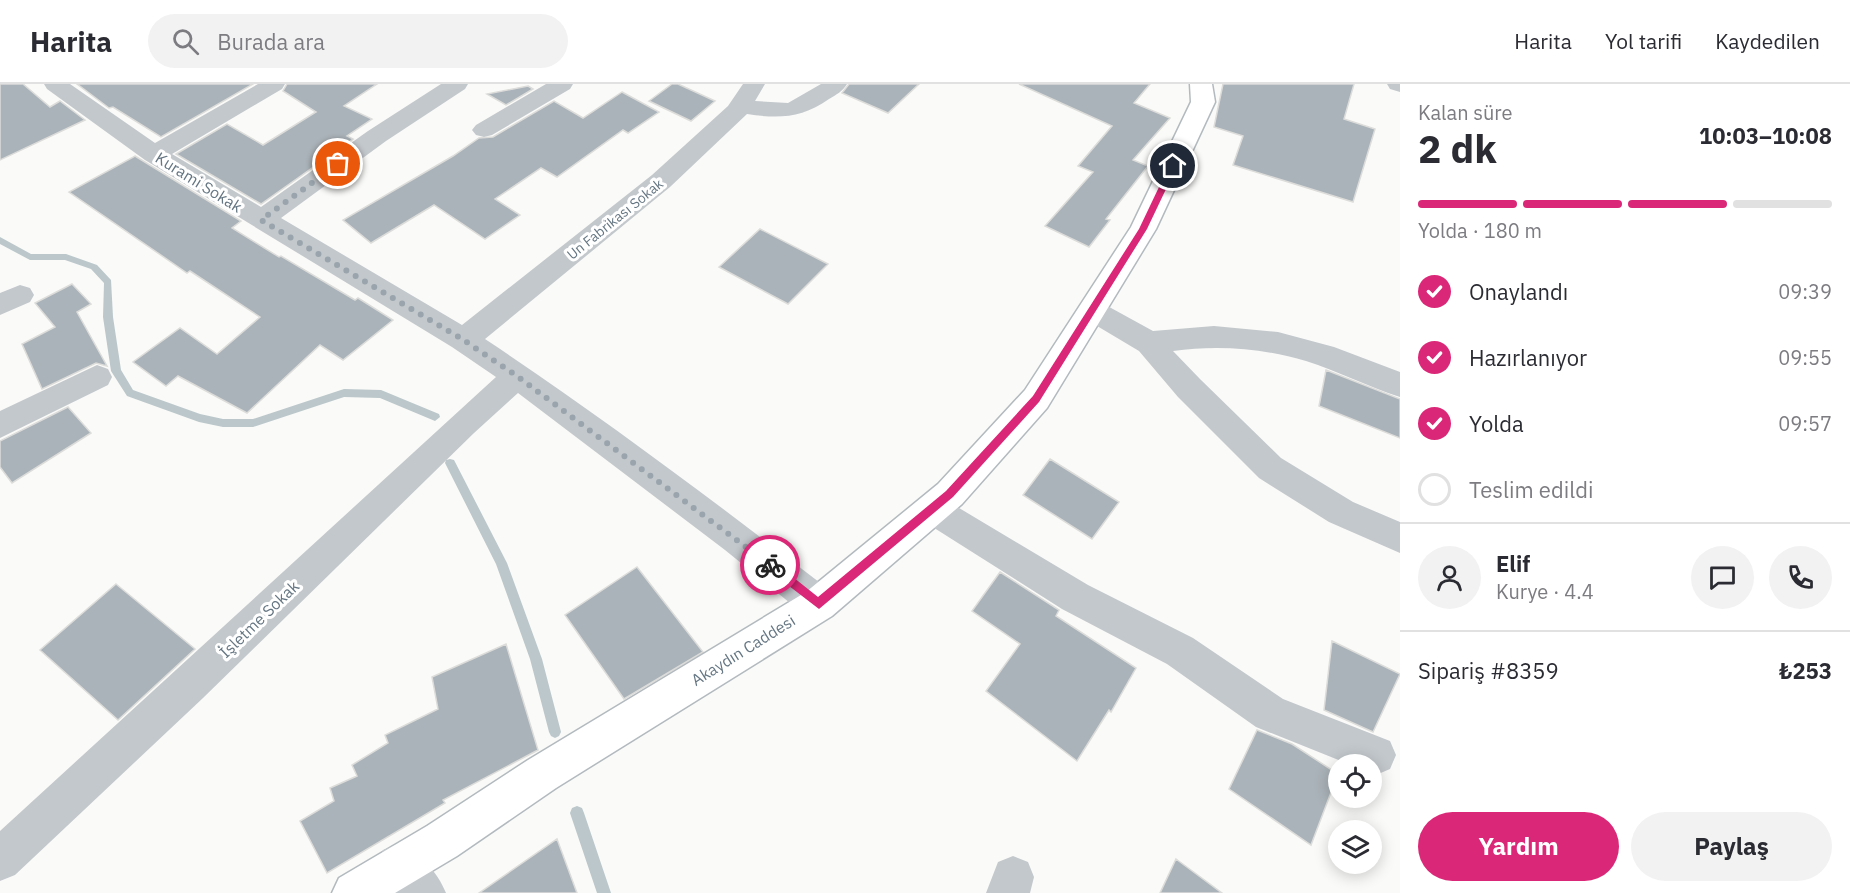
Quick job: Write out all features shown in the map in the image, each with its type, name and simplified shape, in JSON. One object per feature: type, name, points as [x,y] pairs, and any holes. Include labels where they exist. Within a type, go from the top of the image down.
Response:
[{"type":"street","name":"Kurami Sokak","points":[[55,84],[154,154],[462,339],[517,376],[737,539],[819,604]]},
{"type":"street","points":[[154,154],[274,84]]},
{"type":"street","points":[[261,220],[377,136],[457,84]]},
{"type":"street","points":[[484,130],[562,84]]},
{"type":"street","points":[[748,95],[788,112],[804,106],[836,84]]},
{"type":"street","name":"Akaydın Caddesi","points":[[354,893],[411,879],[442,841],[542,774],[819,604],[950,494],[1036,399],[1143,229],[1203,102],[1201,84]]},
{"type":"street","name":"Un Fabrikası Sokak","points":[[462,339],[480,328],[661,181],[748,95]]},
{"type":"street","points":[[1092,310],[1149,343],[1189,388],[1270,468],[1341,512],[1400,538]]},
{"type":"street","points":[[1149,343],[1180,337],[1234,338],[1280,343],[1400,385]]},
{"type":"street","name":"İşletme Sokak","points":[[0,860],[189,685],[463,424],[517,376]]},
{"type":"street","points":[[0,425],[97,377]]},
{"type":"street","points":[[932,509],[1075,597],[1180,651],[1270,713],[1373,754]]},
{"type":"building","points":[[0,84],[23,84],[50,107],[60,101],[85,120],[0,160]]},
{"type":"building","points":[[77,84],[253,84],[161,137],[113,107],[109,108]]},
{"type":"building","points":[[287,84],[377,84],[344,106],[372,119],[347,136],[353,139],[261,204],[176,154],[227,124],[263,145],[316,112],[283,91]]},
{"type":"building","points":[[672,84],[678,84],[715,101],[691,121],[649,101]]},
{"type":"building","points":[[849,84],[919,84],[888,113],[842,93]]},
{"type":"building","points":[[1019,84],[1150,84],[1134,103],[1170,118],[1133,160],[1148,166],[1106,219],[1110,220],[1089,247],[1045,226],[1093,172],[1078,166],[1112,126]]},
{"type":"building","points":[[1223,84],[1354,84],[1344,119],[1375,129],[1353,202],[1233,165],[1243,136],[1214,127]]},
{"type":"building","points":[[528,86],[533,89],[506,105],[487,94]]},
{"type":"building","points":[[622,92],[659,112],[628,133],[623,130],[557,177],[541,168],[495,199],[520,215],[485,239],[434,205],[371,243],[343,220],[453,156],[479,138],[493,137],[554,101],[583,118]]},
{"type":"building","points":[[135,156],[241,221],[232,228],[279,257],[281,256],[355,300],[358,298],[393,320],[343,360],[320,345],[247,413],[178,376],[166,386],[133,362],[180,328],[217,354],[260,317],[190,271],[187,273],[69,192]]},
{"type":"building","points":[[760,229],[828,264],[788,304],[719,267]]},
{"type":"building","points":[[72,284],[91,304],[77,312],[107,366],[96,363],[42,389],[22,344],[55,327],[35,303]]},
{"type":"building","points":[[1326,370],[1400,399],[1400,438],[1319,406]]},
{"type":"building","points":[[68,407],[91,433],[12,483],[0,467],[0,441]]},
{"type":"building","points":[[1050,459],[1119,502],[1092,539],[1023,495]]},
{"type":"building","points":[[637,567],[703,652],[624,699],[565,615]]},
{"type":"building","points":[[1000,572],[1059,610],[1056,616],[1136,668],[1111,712],[1109,710],[1077,761],[986,691],[1020,644],[972,611]]},
{"type":"building","points":[[116,584],[195,649],[118,720],[40,650]]},
{"type":"building","points":[[1332,641],[1400,674],[1373,732],[1324,710]]},
{"type":"building","points":[[506,644],[538,750],[443,800],[445,803],[327,873],[300,821],[334,801],[330,788],[357,776],[352,765],[388,743],[385,735],[438,709],[432,677]]},
{"type":"building","points":[[1257,730],[1292,744],[1328,767],[1328,800],[1311,845],[1229,789]]},
{"type":"building","points":[[557,839],[577,893],[479,893]]},
{"type":"building","points":[[1176,859],[1222,893],[1160,893]]},
{"type":"waterway","points":[[0,240],[30,257],[66,257],[94,267],[108,282],[108,317],[116,371],[130,393],[199,418],[223,423],[253,423],[344,393],[381,394],[435,417]]},
{"type":"waterway","points":[[450,463],[501,563],[536,659],[555,732]]},
{"type":"waterway","points":[[577,813],[604,893]]},
{"type":"way so far","points":[[338,164],[261,220],[462,339],[517,376],[770,565]]},
{"type":"route","points":[[770,565],[819,604],[950,494],[1036,399],[1143,229],[1173,166]]}]
